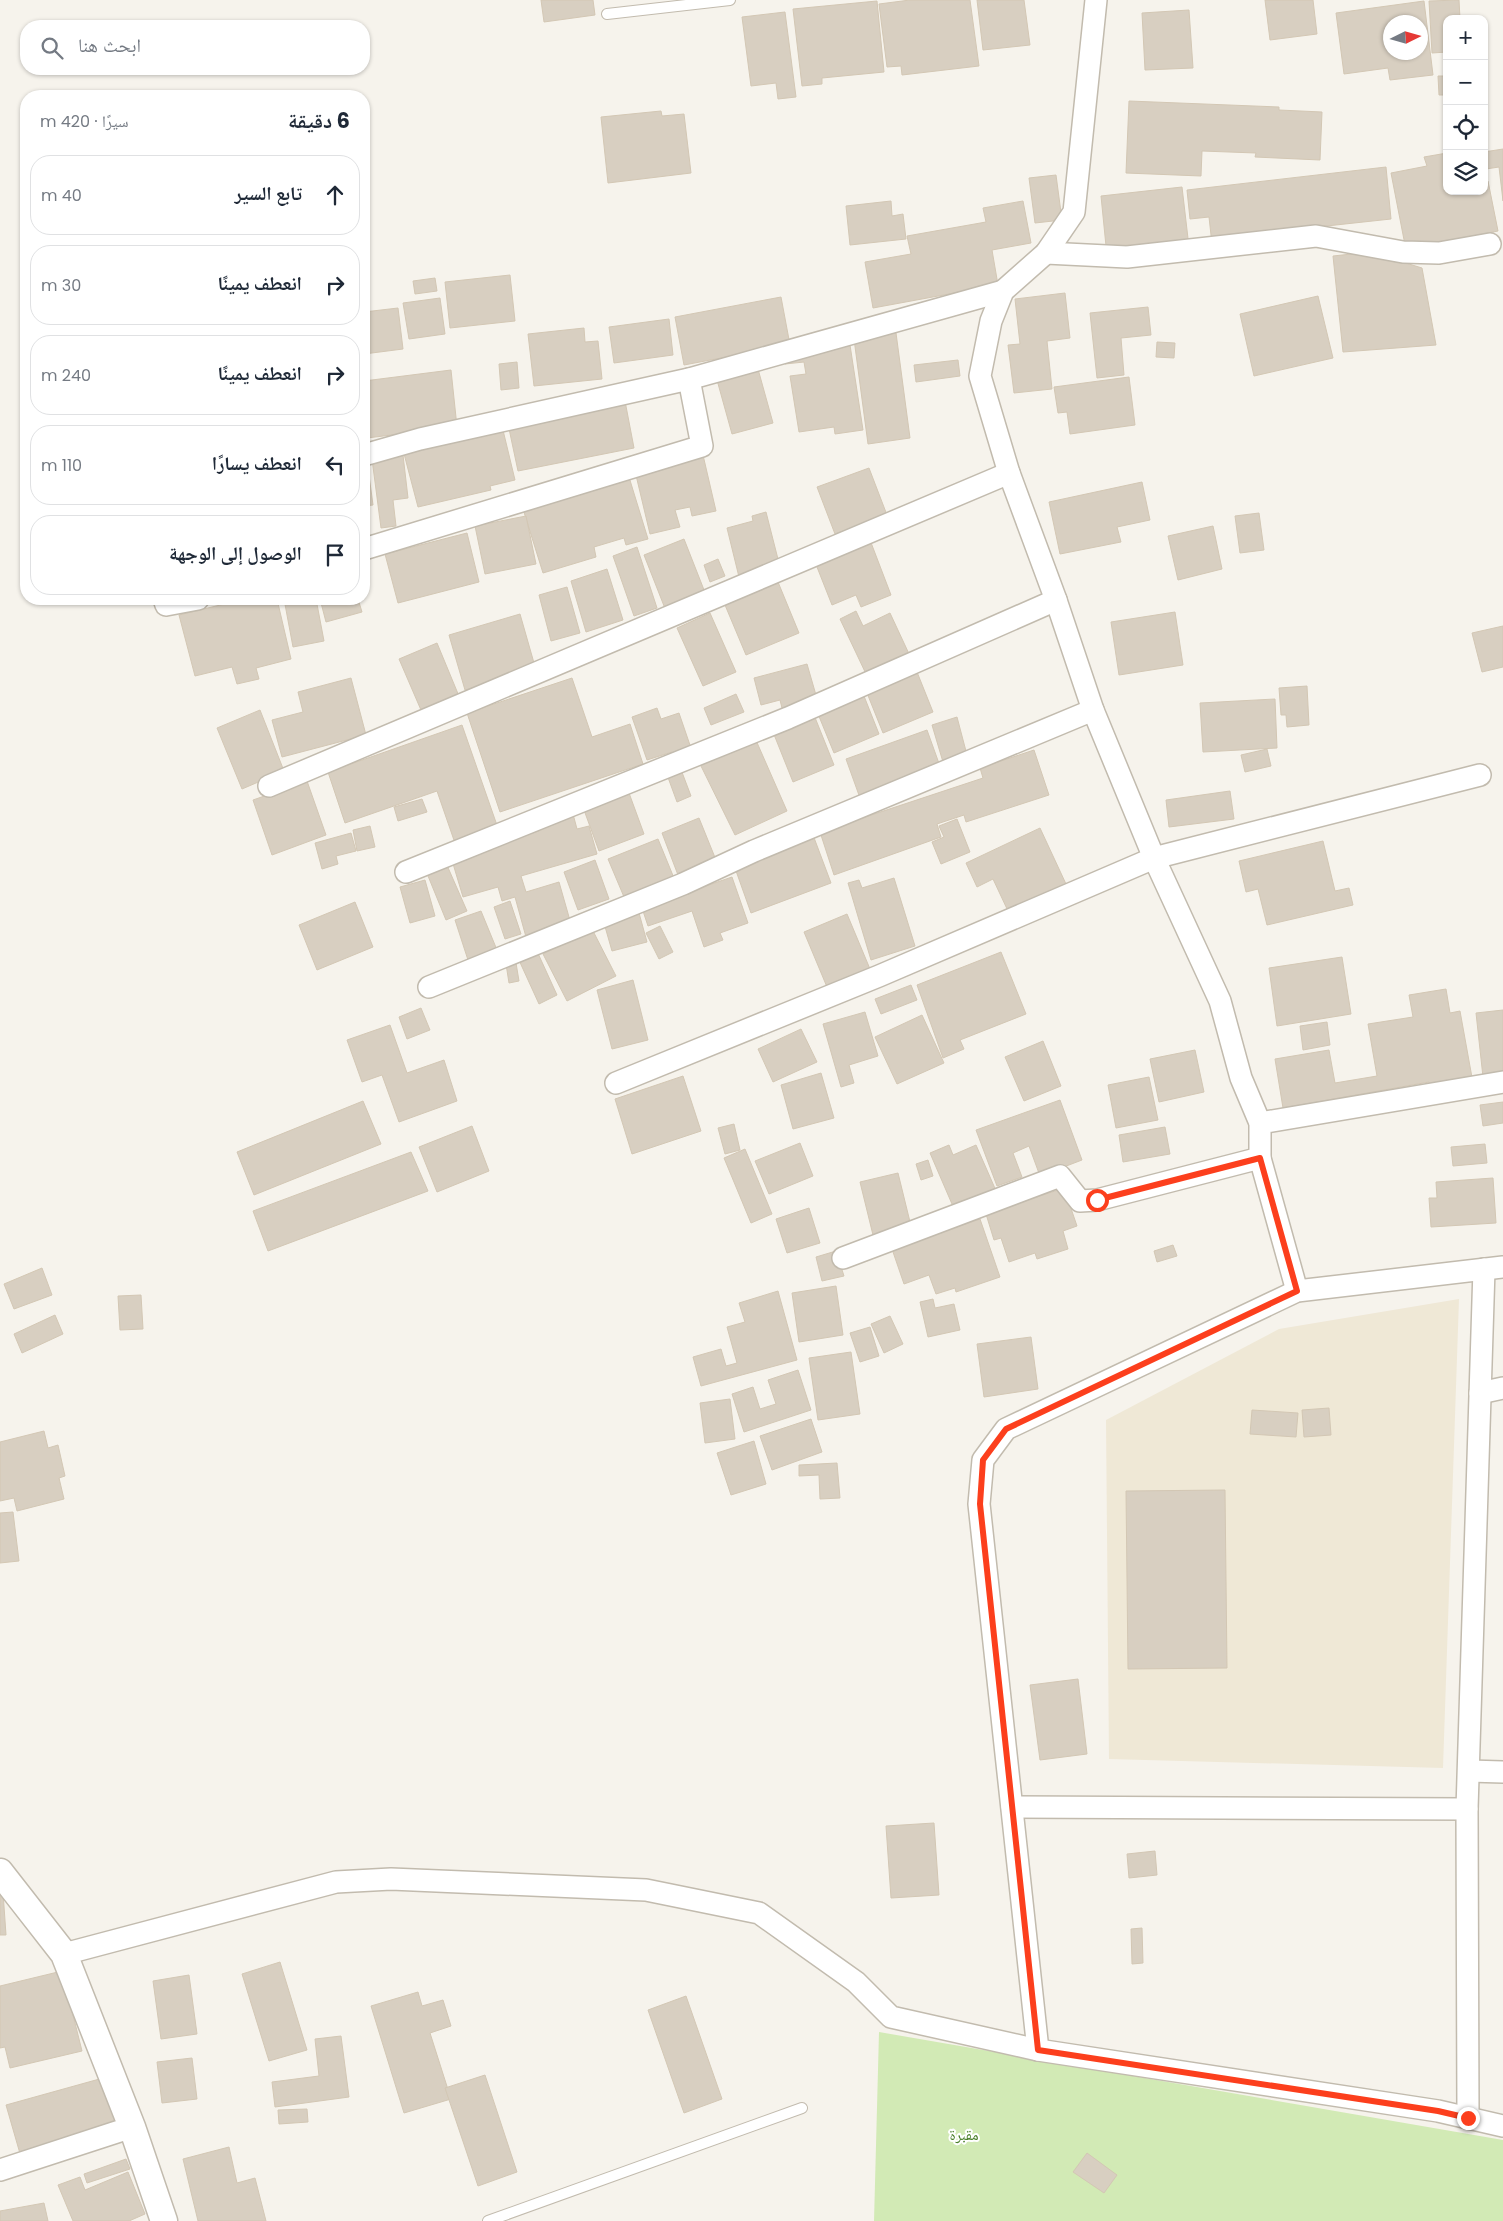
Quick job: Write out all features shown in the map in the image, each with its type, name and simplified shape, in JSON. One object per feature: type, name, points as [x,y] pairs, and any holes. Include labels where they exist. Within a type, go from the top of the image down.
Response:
[{"type":"street","points":[[370,453],[430,437],[689,379],[1003,291],[1046,253],[1074,212],[1096,0]]},
{"type":"street","points":[[1046,253],[1127,257],[1316,236],[1403,252],[1439,253],[1490,244]]},
{"type":"street","points":[[1003,291],[991,321],[980,376],[1009,474],[1056,600],[1092,710],[1154,858],[1220,1001],[1241,1078],[1260,1123],[1260,1158],[1297,1291]]},
{"type":"street","points":[[370,546],[702,446],[689,379]]},
{"type":"street","points":[[269,786],[1009,474]]},
{"type":"street","points":[[406,872],[788,718],[1056,600]]},
{"type":"street","points":[[429,987],[683,884],[754,851],[1092,710]]},
{"type":"street","points":[[616,1083],[879,976],[1154,858],[1480,774]]},
{"type":"street","points":[[1260,1123],[1503,1082]]},
{"type":"street","points":[[843,1258],[1060,1176],[1080,1201],[1097,1200],[1260,1158]]},
{"type":"street","points":[[1038,2050],[980,1504],[983,1460],[1006,1429],[1297,1291],[1494,1268],[1480,1393],[1468,1771],[1468,2118]]},
{"type":"street","points":[[1480,1393],[1503,1388]]},
{"type":"street","points":[[1468,1771],[1503,1772]]},
{"type":"street","points":[[1012,1807],[1467,1809]]},
{"type":"street","points":[[0,1872],[64,1954],[132,2127],[164,2221]]},
{"type":"street","points":[[64,1954],[336,1882],[391,1879],[646,1890],[759,1913],[856,1982],[891,2017],[1038,2050],[1438,2111],[1503,2126]]},
{"type":"street","points":[[0,2170],[132,2127]]},
{"type":"lane","points":[[607,14],[730,0]]},
{"type":"lane","points":[[488,2221],[802,2108]]},
{"type":"shaded area","points":[[1459,1299],[1443,1768],[1109,1759],[1106,1420],[1279,1329]]},
{"type":"green space","name":"مقبرة","points":[[879,2032],[1503,2140],[1503,2221],[874,2221]]},
{"type":"building","points":[[541,0],[593,0],[595,15],[544,22]]},
{"type":"building","points":[[910,0],[970,0],[979,66],[902,75],[901,66],[887,67],[879,4]]},
{"type":"building","points":[[977,0],[1024,0],[1030,45],[983,50]]},
{"type":"building","points":[[1265,0],[1313,0],[1317,34],[1270,40]]},
{"type":"building","points":[[1459,0],[1460,15],[1443,15],[1443,52],[1432,53],[1429,1]]},
{"type":"building","points":[[877,1],[884,72],[822,78],[822,84],[802,86],[793,9]]},
{"type":"building","points":[[1424,1],[1426,15],[1383,15],[1383,60],[1428,60],[1428,34],[1433,75],[1390,80],[1388,68],[1344,74],[1336,13]]},
{"type":"building","points":[[1189,10],[1193,68],[1145,70],[1142,13]]},
{"type":"building","points":[[785,12],[796,97],[778,99],[776,83],[751,86],[742,17]]},
{"type":"building","points":[[1438,76],[1443,76],[1443,95],[1439,95]]},
{"type":"building","points":[[1129,101],[1279,107],[1279,110],[1322,112],[1320,160],[1255,157],[1256,153],[1202,151],[1201,176],[1126,173]]},
{"type":"building","points":[[661,111],[662,116],[684,114],[691,173],[608,183],[601,117]]},
{"type":"building","points":[[1503,149],[1503,201],[1499,167],[1488,169],[1488,151]]},
{"type":"building","points":[[1443,154],[1443,195],[1488,195],[1488,181],[1498,231],[1406,250],[1391,173],[1427,166],[1424,157]]},
{"type":"building","points":[[1386,167],[1391,219],[1262,233],[1212,244],[1209,217],[1190,219],[1187,190]]},
{"type":"building","points":[[1056,175],[1062,220],[1035,223],[1029,178]]},
{"type":"building","points":[[1182,187],[1189,247],[1107,256],[1101,196]]},
{"type":"building","points":[[891,201],[892,216],[903,214],[906,239],[850,245],[846,206]]},
{"type":"building","points":[[1023,201],[1031,243],[992,250],[998,285],[873,308],[865,262],[911,254],[907,236],[986,222],[983,208]]},
{"type":"building","points":[[1370,252],[1422,268],[1436,345],[1343,352],[1333,256]]},
{"type":"building","points":[[510,275],[515,321],[450,328],[445,282]]},
{"type":"building","points":[[435,278],[437,291],[415,294],[413,281]]},
{"type":"building","points":[[1065,293],[1070,338],[1047,341],[1052,389],[1014,393],[1008,345],[1020,344],[1015,299]]},
{"type":"building","points":[[1318,296],[1333,358],[1254,376],[1240,314]]},
{"type":"building","points":[[781,297],[790,345],[684,365],[675,317]]},
{"type":"building","points":[[440,298],[445,334],[409,339],[403,303]]},
{"type":"building","points":[[1148,307],[1151,335],[1121,338],[1124,375],[1097,378],[1090,313]]},
{"type":"building","points":[[398,308],[403,349],[370,353],[370,311]]},
{"type":"building","points":[[669,319],[673,355],[614,363],[609,327]]},
{"type":"building","points":[[584,328],[585,342],[598,341],[602,379],[534,386],[528,334]]},
{"type":"building","points":[[896,333],[910,438],[868,444],[854,339]]},
{"type":"building","points":[[1157,342],[1175,343],[1174,358],[1156,357]]},
{"type":"building","points":[[850,345],[863,430],[835,434],[834,427],[799,432],[790,376],[806,374],[804,362],[785,364],[783,354]]},
{"type":"building","points":[[958,360],[960,376],[916,382],[914,365]]},
{"type":"building","points":[[517,362],[519,388],[501,390],[499,364]]},
{"type":"building","points":[[758,369],[773,423],[732,434],[717,380]]},
{"type":"building","points":[[451,370],[457,427],[370,438],[370,380]]},
{"type":"building","points":[[1129,377],[1135,425],[1070,434],[1067,412],[1058,413],[1054,387]]},
{"type":"building","points":[[625,401],[634,448],[518,471],[508,424]]},
{"type":"building","points":[[502,426],[515,480],[490,486],[491,490],[418,507],[403,450]]},
{"type":"building","points":[[403,455],[408,498],[393,500],[396,526],[381,528],[372,459]]},
{"type":"building","points":[[703,455],[716,511],[692,516],[690,507],[675,510],[680,527],[650,534],[635,471]]},
{"type":"building","points":[[869,468],[887,515],[835,534],[817,487]]},
{"type":"building","points":[[629,477],[648,539],[626,545],[624,538],[594,547],[596,557],[543,573],[523,509]]},
{"type":"building","points":[[1142,482],[1150,520],[1117,527],[1121,542],[1060,554],[1049,502]]},
{"type":"building","points":[[370,483],[373,505],[370,505]]},
{"type":"building","points":[[766,512],[780,567],[739,577],[727,528],[753,521],[752,516]]},
{"type":"building","points":[[1259,513],[1264,550],[1240,553],[1235,516]]},
{"type":"building","points":[[526,516],[536,564],[485,574],[475,526]]},
{"type":"building","points":[[1213,526],[1222,569],[1178,580],[1168,536]]},
{"type":"building","points":[[467,533],[479,582],[398,603],[385,554]]},
{"type":"building","points":[[684,539],[706,595],[666,611],[644,555]]},
{"type":"building","points":[[870,540],[891,595],[861,607],[856,595],[832,605],[815,562]]},
{"type":"building","points":[[637,547],[657,608],[634,616],[613,556]]},
{"type":"building","points":[[718,559],[725,576],[710,582],[704,565]]},
{"type":"building","points":[[607,569],[623,620],[586,632],[571,581]]},
{"type":"building","points":[[778,582],[799,633],[746,655],[725,605]]},
{"type":"building","points":[[567,587],[580,633],[551,641],[539,595]]},
{"type":"building","points":[[220,605],[278,605],[291,659],[256,668],[259,679],[237,684],[232,667],[195,676],[179,615]]},
{"type":"building","points":[[285,605],[317,605],[324,641],[293,647]]},
{"type":"building","points":[[322,605],[360,605],[362,612],[326,622]]},
{"type":"building","points":[[856,611],[863,626],[890,613],[910,656],[867,676],[840,619]]},
{"type":"building","points":[[1175,612],[1183,665],[1119,675],[1111,622]]},
{"type":"building","points":[[710,613],[736,672],[703,686],[677,628]]},
{"type":"building","points":[[520,614],[536,670],[465,690],[449,635]]},
{"type":"building","points":[[1503,626],[1503,667],[1482,672],[1472,633]]},
{"type":"building","points":[[437,643],[461,701],[424,717],[399,659]]},
{"type":"building","points":[[807,664],[818,702],[783,712],[780,700],[761,705],[754,678]]},
{"type":"building","points":[[915,667],[933,712],[883,733],[865,688]]},
{"type":"building","points":[[351,678],[366,735],[282,757],[272,720],[303,712],[298,692]]},
{"type":"building","points":[[572,678],[592,737],[630,724],[643,764],[500,812],[467,713]]},
{"type":"building","points":[[1307,686],[1309,725],[1287,727],[1286,715],[1281,715],[1279,688]]},
{"type":"building","points":[[862,691],[879,734],[834,753],[816,709]]},
{"type":"building","points":[[736,694],[744,712],[711,725],[704,708]]},
{"type":"building","points":[[1275,699],[1277,748],[1203,752],[1200,703]]},
{"type":"building","points":[[657,708],[661,719],[679,713],[692,751],[674,757],[672,752],[647,760],[632,717]]},
{"type":"building","points":[[260,710],[284,771],[242,789],[217,728]]},
{"type":"building","points":[[814,715],[834,765],[793,782],[773,732]]},
{"type":"building","points":[[957,717],[967,755],[943,762],[932,725]]},
{"type":"building","points":[[462,725],[499,831],[456,846],[437,791],[345,823],[328,772]]},
{"type":"building","points":[[927,730],[941,769],[860,798],[846,759]]},
{"type":"building","points":[[755,738],[787,811],[735,835],[700,764]]},
{"type":"building","points":[[1267,749],[1271,766],[1245,772],[1241,755]]},
{"type":"building","points":[[1034,750],[1049,795],[966,822],[964,815],[937,824],[941,837],[834,875],[820,832],[983,778],[980,768]]},
{"type":"building","points":[[680,767],[691,796],[677,802],[666,772]]},
{"type":"building","points":[[307,781],[326,835],[272,855],[253,800]]},
{"type":"building","points":[[1230,791],[1234,819],[1169,827],[1166,800]]},
{"type":"building","points":[[629,793],[644,834],[599,851],[584,810]]},
{"type":"building","points":[[422,799],[427,812],[398,821],[394,807]]},
{"type":"building","points":[[573,814],[577,829],[589,826],[597,854],[521,876],[526,892],[559,882],[571,924],[526,937],[515,897],[502,901],[498,887],[463,897],[451,857],[539,831],[537,824]]},
{"type":"building","points":[[699,818],[716,860],[678,875],[662,833]]},
{"type":"building","points":[[957,819],[970,852],[941,864],[932,842],[944,837],[939,826]]},
{"type":"building","points":[[370,826],[375,847],[357,851],[353,830]]},
{"type":"building","points":[[1040,828],[1066,884],[1008,911],[993,879],[977,887],[966,863]]},
{"type":"building","points":[[351,833],[356,851],[336,856],[338,864],[322,869],[315,843]]},
{"type":"building","points":[[813,835],[831,883],[751,913],[735,868]]},
{"type":"building","points":[[658,839],[676,883],[627,904],[608,859]]},
{"type":"building","points":[[1323,841],[1335,891],[1349,888],[1353,905],[1267,925],[1258,889],[1246,892],[1239,861]]},
{"type":"building","points":[[595,860],[609,899],[578,910],[564,872]]},
{"type":"building","points":[[446,863],[467,911],[446,920],[426,871]]},
{"type":"building","points":[[732,877],[748,923],[720,933],[723,940],[704,947],[692,911],[648,926],[642,908]]},
{"type":"building","points":[[894,878],[915,946],[871,960],[848,883],[859,880],[862,888]]},
{"type":"building","points":[[425,880],[435,916],[410,923],[400,887]]},
{"type":"building","points":[[510,901],[521,934],[505,939],[494,907]]},
{"type":"building","points":[[355,902],[373,947],[317,970],[299,925]]},
{"type":"building","points":[[481,911],[497,950],[468,960],[455,920]]},
{"type":"building","points":[[639,913],[647,942],[612,951],[604,923]]},
{"type":"building","points":[[847,914],[870,969],[827,987],[804,932]]},
{"type":"building","points":[[660,926],[673,952],[659,959],[646,933]]},
{"type":"building","points":[[592,929],[616,976],[567,1001],[543,954]]},
{"type":"building","points":[[536,949],[557,995],[539,1004],[518,958]]},
{"type":"building","points":[[1001,952],[1026,1014],[960,1040],[964,1049],[943,1058],[917,985]]},
{"type":"building","points":[[1342,957],[1351,1014],[1277,1026],[1269,968]]},
{"type":"building","points":[[516,963],[519,981],[509,983],[506,964]]},
{"type":"building","points":[[633,980],[648,1040],[612,1049],[597,990]]},
{"type":"building","points":[[911,985],[917,1000],[881,1014],[875,999]]},
{"type":"building","points":[[1446,989],[1450,1013],[1460,1011],[1473,1083],[1431,1090],[1429,1082],[1283,1108],[1275,1059],[1329,1050],[1335,1083],[1377,1076],[1368,1024],[1413,1017],[1409,995]]},
{"type":"building","points":[[421,1008],[430,1030],[407,1039],[399,1017]]},
{"type":"building","points":[[1503,1010],[1503,1075],[1483,1077],[1476,1013]]},
{"type":"building","points":[[865,1012],[878,1056],[849,1065],[854,1083],[841,1087],[823,1024]]},
{"type":"building","points":[[922,1015],[944,1063],[897,1084],[875,1037]]},
{"type":"building","points":[[1327,1022],[1330,1045],[1303,1050],[1300,1026]]},
{"type":"building","points":[[390,1025],[407,1073],[444,1060],[457,1101],[399,1122],[382,1075],[362,1082],[347,1040]]},
{"type":"building","points":[[801,1029],[817,1062],[773,1082],[758,1049]]},
{"type":"building","points":[[1043,1041],[1061,1086],[1024,1101],[1005,1057]]},
{"type":"building","points":[[1195,1050],[1204,1092],[1159,1102],[1150,1059]]},
{"type":"building","points":[[821,1073],[834,1118],[793,1129],[781,1085]]},
{"type":"building","points":[[683,1076],[701,1131],[632,1154],[615,1099]]},
{"type":"building","points":[[1149,1077],[1158,1120],[1116,1128],[1108,1085]]},
{"type":"building","points":[[1060,1100],[1082,1160],[1040,1176],[1029,1146],[1013,1153],[1022,1177],[997,1186],[976,1130]]},
{"type":"building","points":[[363,1101],[381,1144],[254,1195],[237,1152]]},
{"type":"building","points":[[1503,1102],[1503,1123],[1483,1126],[1480,1105]]},
{"type":"building","points":[[734,1124],[740,1150],[725,1154],[718,1128]]},
{"type":"building","points":[[472,1126],[489,1171],[437,1192],[419,1147]]},
{"type":"building","points":[[1165,1127],[1170,1154],[1123,1162],[1119,1135]]},
{"type":"building","points":[[800,1143],[813,1176],[769,1194],[755,1161]]},
{"type":"building","points":[[1485,1144],[1487,1163],[1453,1166],[1451,1147]]},
{"type":"building","points":[[949,1145],[953,1155],[976,1145],[997,1193],[955,1211],[930,1153]]},
{"type":"building","points":[[745,1149],[772,1214],[751,1223],[724,1158]]},
{"type":"building","points":[[411,1152],[428,1191],[268,1251],[253,1211]]},
{"type":"building","points":[[928,1160],[933,1176],[921,1180],[916,1164]]},
{"type":"building","points":[[898,1173],[911,1226],[873,1235],[860,1182]]},
{"type":"building","points":[[1493,1178],[1496,1223],[1431,1227],[1429,1198],[1437,1198],[1436,1182]]},
{"type":"building","points":[[1064,1188],[1077,1226],[1063,1231],[1068,1249],[1037,1259],[1035,1253],[1009,1262],[1001,1238],[994,1240],[986,1214]]},
{"type":"building","points":[[809,1208],[820,1243],[787,1253],[776,1219]]},
{"type":"building","points":[[980,1219],[1000,1277],[956,1292],[955,1288],[936,1294],[929,1275],[904,1284],[892,1249]]},
{"type":"building","points":[[1173,1245],[1177,1256],[1157,1262],[1154,1251]]},
{"type":"building","points":[[836,1251],[844,1276],[822,1281],[816,1257]]},
{"type":"building","points":[[42,1268],[52,1295],[14,1309],[4,1284]]},
{"type":"building","points":[[836,1286],[843,1335],[799,1342],[792,1293]]},
{"type":"building","points":[[778,1291],[797,1360],[701,1386],[693,1357],[721,1349],[726,1366],[737,1363],[727,1327],[745,1322],[739,1303]]},
{"type":"building","points":[[141,1295],[143,1329],[120,1330],[118,1296]]},
{"type":"building","points":[[933,1299],[935,1308],[954,1304],[960,1330],[928,1337],[920,1302]]},
{"type":"building","points":[[55,1315],[63,1334],[22,1353],[14,1334]]},
{"type":"building","points":[[890,1316],[903,1344],[884,1353],[871,1324]]},
{"type":"building","points":[[870,1327],[879,1356],[860,1362],[850,1333]]},
{"type":"building","points":[[1031,1337],[1038,1389],[984,1397],[977,1344]]},
{"type":"building","points":[[851,1352],[860,1414],[818,1420],[809,1358]]},
{"type":"building","points":[[798,1370],[811,1410],[744,1432],[732,1394],[753,1387],[760,1409],[776,1404],[768,1380]]},
{"type":"building","points":[[730,1399],[735,1439],[705,1443],[700,1403]]},
{"type":"building","points":[[1329,1408],[1331,1435],[1304,1437],[1302,1410]]},
{"type":"building","points":[[1252,1410],[1298,1413],[1296,1437],[1250,1434]]},
{"type":"building","points":[[811,1419],[822,1452],[772,1470],[760,1436]]},
{"type":"building","points":[[44,1431],[48,1448],[58,1445],[65,1476],[59,1478],[64,1499],[17,1511],[14,1498],[0,1501],[0,1442]]},
{"type":"building","points":[[754,1441],[766,1484],[731,1495],[717,1453]]},
{"type":"building","points":[[837,1463],[840,1498],[820,1499],[819,1475],[799,1476],[799,1465]]},
{"type":"building","points":[[1225,1490],[1227,1668],[1128,1669],[1126,1491]]},
{"type":"building","points":[[13,1512],[19,1561],[0,1563],[0,1513]]},
{"type":"building","points":[[1078,1679],[1087,1754],[1040,1760],[1030,1685]]},
{"type":"building","points":[[934,1823],[939,1895],[891,1898],[886,1826]]},
{"type":"building","points":[[1155,1851],[1157,1875],[1129,1878],[1127,1854]]},
{"type":"building","points":[[0,1892],[3,1892],[6,1935],[0,1935]]},
{"type":"building","points":[[1142,1928],[1143,1963],[1132,1964],[1131,1929]]},
{"type":"building","points":[[280,1962],[307,2050],[269,2061],[242,1974]]},
{"type":"building","points":[[62,1971],[82,2051],[10,2068],[5,2047],[0,2048],[0,1986]]},
{"type":"building","points":[[189,1975],[197,2034],[161,2039],[153,1981]]},
{"type":"building","points":[[418,1992],[422,2006],[443,2000],[451,2026],[430,2033],[451,2099],[404,2113],[371,2006]]},
{"type":"building","points":[[686,1996],[722,2099],[684,2113],[648,2010]]},
{"type":"building","points":[[341,2036],[349,2097],[275,2107],[272,2082],[319,2076],[315,2039]]},
{"type":"building","points":[[192,2058],[197,2099],[162,2103],[157,2062]]},
{"type":"building","points":[[485,2075],[517,2172],[478,2186],[445,2088]]},
{"type":"building","points":[[103,2078],[118,2130],[21,2157],[6,2105]]},
{"type":"building","points":[[307,2109],[308,2122],[279,2124],[278,2110]]},
{"type":"building","points":[[229,2147],[237,2183],[255,2178],[266,2221],[198,2221],[183,2159]]},
{"type":"building","points":[[1087,2153],[1117,2175],[1104,2193],[1073,2172]]},
{"type":"building","points":[[126,2159],[130,2169],[87,2183],[84,2174]]},
{"type":"building","points":[[128,2172],[145,2214],[129,2221],[73,2221],[58,2185],[80,2177],[85,2190]]},
{"type":"building","points":[[44,2203],[48,2221],[0,2221],[0,2211]]},
{"type":"route","points":[[1097,1200],[1260,1158],[1297,1291],[1006,1429],[983,1460],[980,1504],[1038,2050],[1438,2111],[1468,2118]]}]
